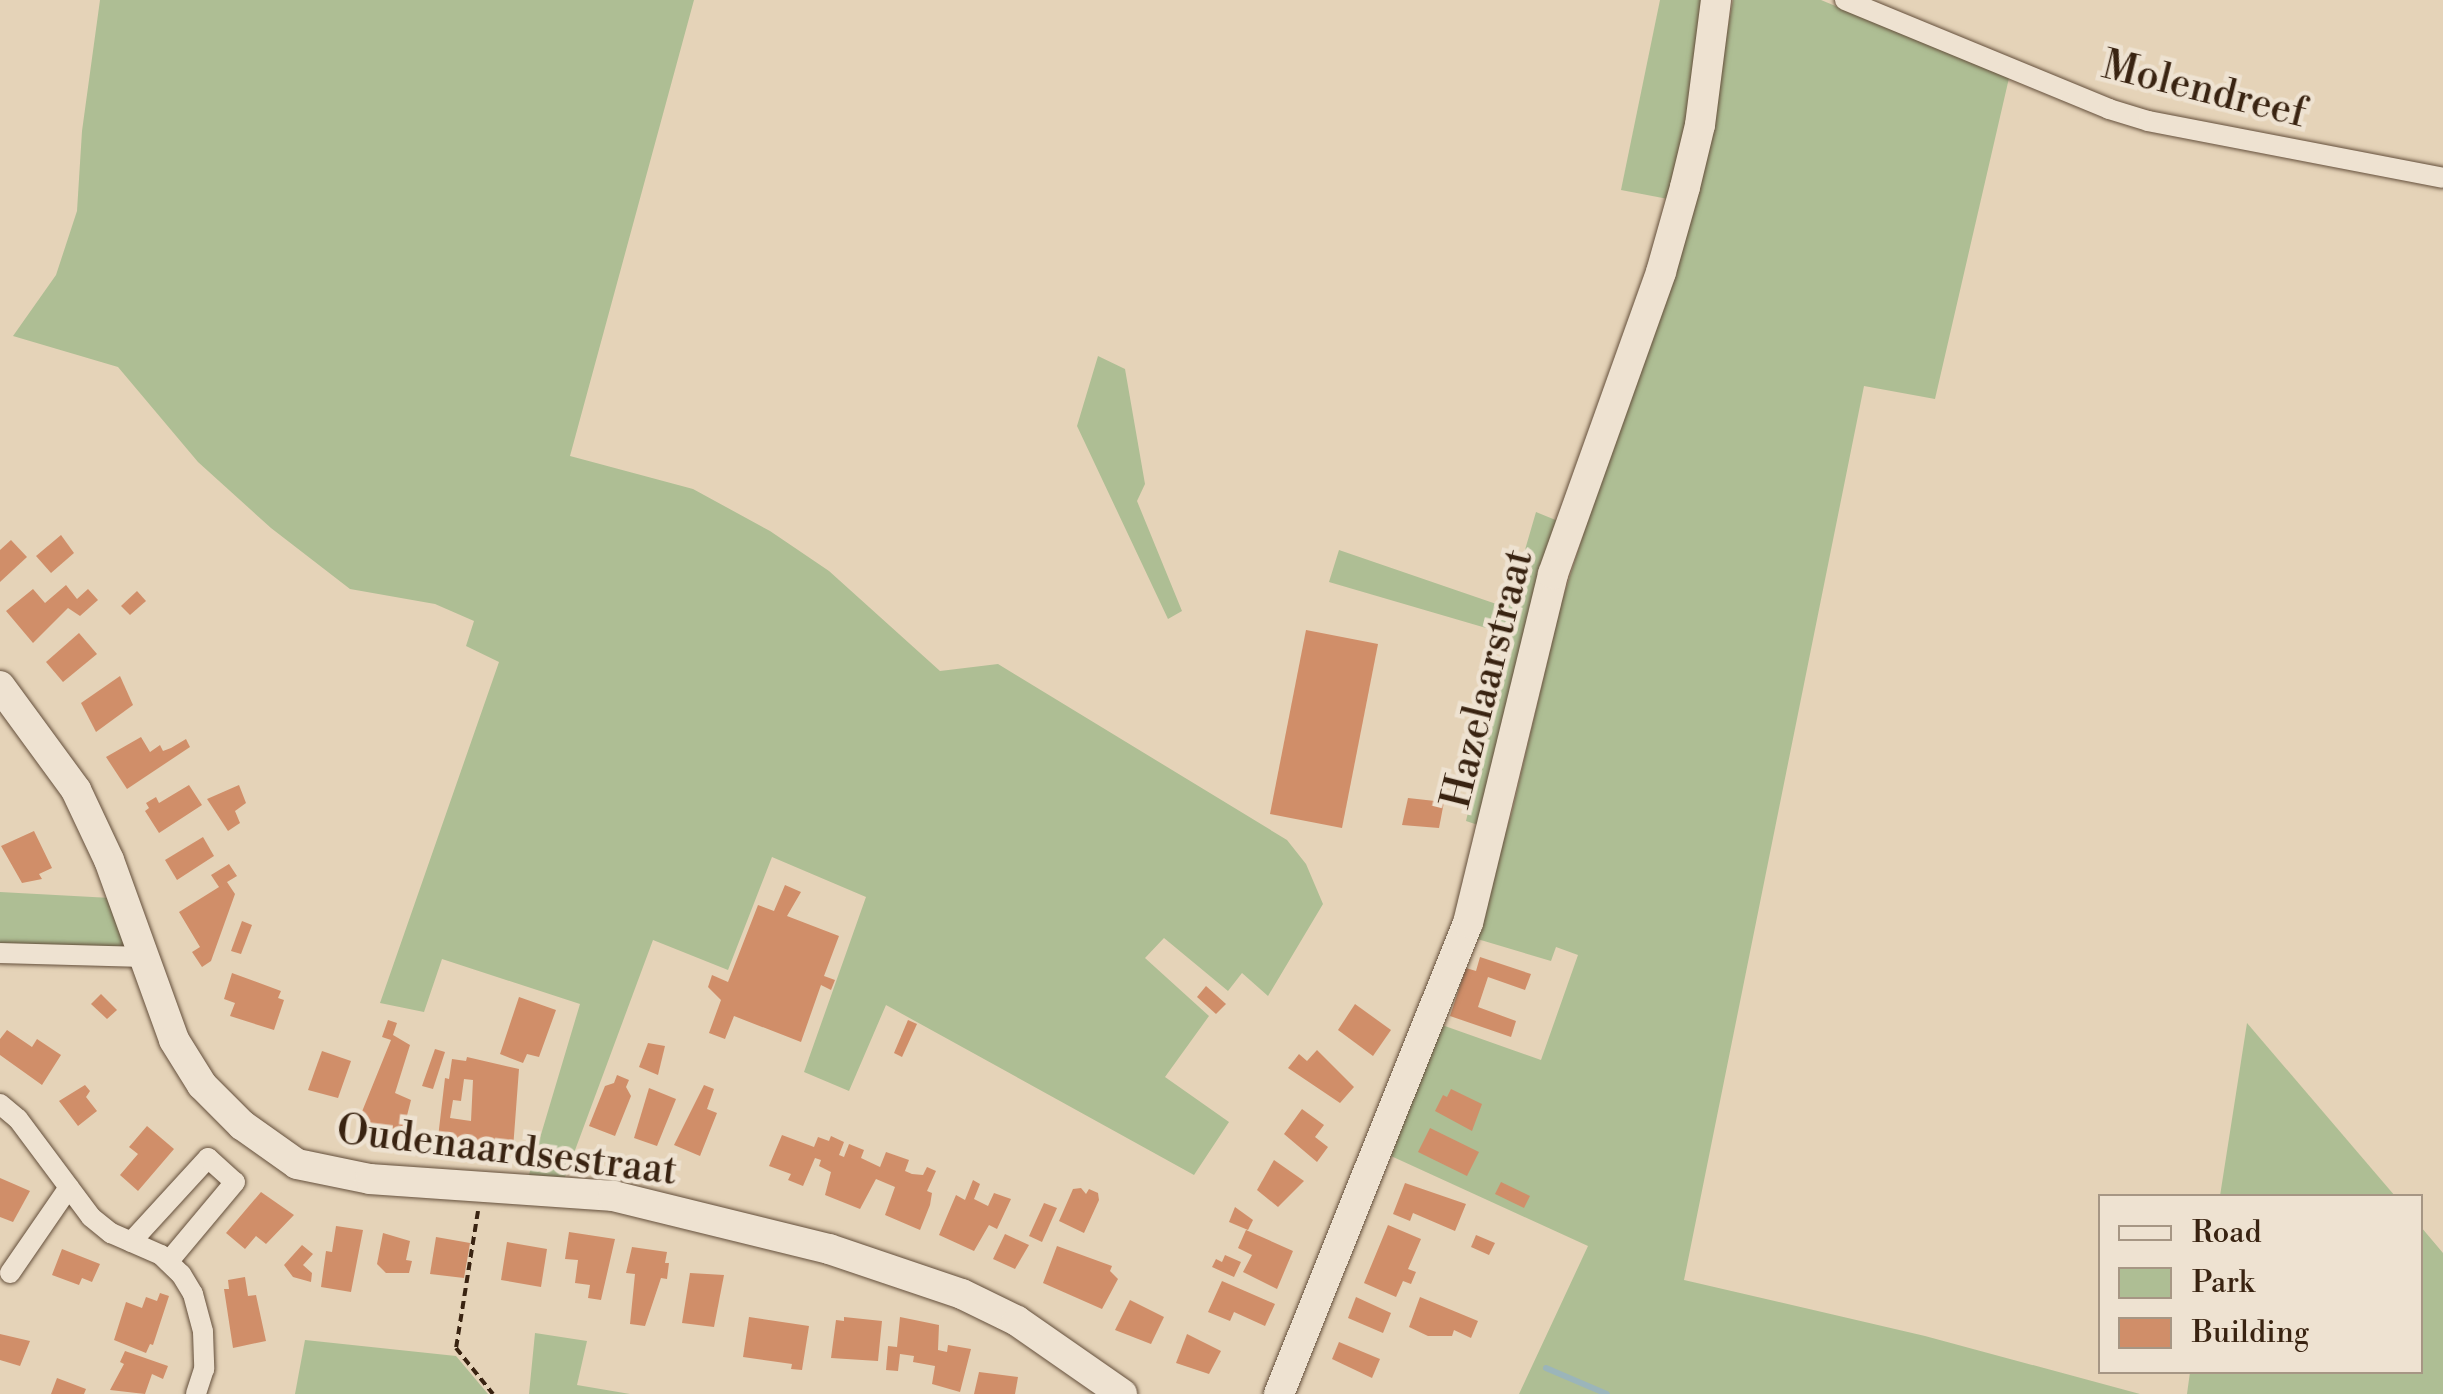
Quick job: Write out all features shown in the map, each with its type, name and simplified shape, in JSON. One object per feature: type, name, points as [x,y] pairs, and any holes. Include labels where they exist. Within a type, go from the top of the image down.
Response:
[{"type":"street","name":"Hazelaarstraat","points":[[1279,1394],[1436,1014],[1468,923],[1552,574],[1661,272],[1685,188],[1700,125],[1716,0]]},
{"type":"street","name":"Molendreef","points":[[1845,0],[2148,121],[2443,178]]},
{"type":"street","name":"Oudenaardsestraat","points":[[0,686],[76,790],[109,860],[174,1040],[202,1086],[270,1146],[297,1164],[331,1173],[613,1196],[743,1226],[910,1274],[1016,1322],[1122,1394]]},
{"type":"street","points":[[0,953],[144,956]]},
{"type":"street","points":[[0,1104],[18,1119],[91,1216],[168,1262],[193,1294],[203,1332],[204,1368],[196,1394]]},
{"type":"street","points":[[131,1242],[208,1158],[235,1182],[168,1262]]},
{"type":"street","points":[[10,1273],[69,1187]]},
{"type":"street","name":"Hazelaarstraat","points":[[1264,1394],[1290,1364]]},
{"type":"path","points":[[481,1186],[456,1348],[493,1394]]},
{"type":"green space","points":[[100,0],[694,0],[570,456],[693,489],[770,531],[829,571],[940,671],[998,664],[1287,840],[1306,864],[1323,904],[1268,996],[1242,973],[1228,991],[1164,938],[1145,958],[1209,1016],[1165,1077],[1229,1122],[1194,1175],[886,1005],[849,1091],[804,1072],[866,897],[772,857],[728,970],[653,940],[564,1180],[528,1178],[580,1004],[442,959],[424,1012],[380,1003],[499,662],[466,646],[474,621],[435,604],[350,589],[271,528],[198,462],[118,367],[13,336],[56,275],[77,211],[82,131]]},
{"type":"green space","points":[[1660,0],[1707,0],[1696,77],[1668,199],[1621,190]]},
{"type":"green space","points":[[1733,0],[1821,0],[2009,78],[1935,399],[1864,386],[1684,1280],[1925,1336],[2140,1394],[1519,1394],[1588,1246],[1391,1156],[1442,1025],[1541,1060],[1578,955],[1556,947],[1551,961],[1474,938],[1512,812],[1561,604],[1704,159]]},
{"type":"green space","points":[[1098,356],[1125,369],[1145,484],[1137,501],[1182,611],[1168,619],[1077,426]]},
{"type":"green space","points":[[1536,512],[1558,521],[1481,826],[1466,821],[1510,635],[1329,582],[1339,550],[1508,608]]},
{"type":"green space","points":[[0,892],[111,898],[125,950],[0,946]]},
{"type":"green space","points":[[2247,1023],[2393,1194],[2220,1194]]},
{"type":"green space","points":[[2423,1229],[2443,1253],[2443,1394],[2187,1394],[2190,1374],[2423,1374]]},
{"type":"green space","points":[[535,1333],[587,1341],[577,1385],[630,1394],[529,1394]]},
{"type":"green space","points":[[305,1340],[456,1356],[488,1394],[295,1394]]},
{"type":"building","points":[[61,535],[74,553],[51,573],[36,556]]},
{"type":"building","points":[[11,540],[27,557],[0,582],[0,550]]},
{"type":"building","points":[[66,585],[77,599],[88,589],[98,600],[80,616],[68,608],[33,643],[6,611],[33,589],[45,603]]},
{"type":"building","points":[[137,591],[146,601],[130,615],[121,606]]},
{"type":"building","points":[[1306,630],[1378,644],[1342,828],[1270,814]]},
{"type":"building","points":[[79,633],[97,654],[63,682],[46,662]]},
{"type":"building","points":[[120,676],[133,705],[96,732],[81,703]]},
{"type":"building","points":[[141,737],[150,752],[160,745],[163,751],[186,739],[190,747],[127,789],[106,757]]},
{"type":"building","points":[[189,785],[202,805],[159,833],[145,811],[149,808],[146,803],[156,797],[159,803]]},
{"type":"building","points":[[239,785],[246,803],[235,811],[240,823],[228,831],[207,799]]},
{"type":"building","points":[[1408,798],[1444,802],[1439,828],[1402,825]]},
{"type":"building","points":[[34,831],[52,868],[39,874],[42,879],[22,883],[1,846]]},
{"type":"building","points":[[203,837],[214,856],[177,880],[165,860]]},
{"type":"building","points":[[229,864],[237,876],[227,882],[235,894],[211,961],[202,967],[192,952],[200,947],[179,912],[219,887],[211,875]]},
{"type":"building","points":[[785,885],[801,892],[787,916],[839,936],[824,976],[835,980],[831,990],[821,985],[801,1042],[734,1016],[725,1039],[709,1033],[721,1000],[708,987],[712,975],[728,982],[758,905],[774,911]]},
{"type":"building","points":[[242,921],[252,925],[241,954],[231,951]]},
{"type":"building","points":[[1480,957],[1531,974],[1525,990],[1488,977],[1478,1007],[1516,1021],[1511,1037],[1450,1016],[1466,968],[1476,971]]},
{"type":"building","points":[[232,973],[281,991],[278,998],[284,1000],[274,1030],[230,1016],[235,1003],[224,999]]},
{"type":"building","points":[[1206,986],[1226,1004],[1216,1014],[1197,997]]},
{"type":"building","points":[[101,994],[117,1010],[107,1019],[91,1004]]},
{"type":"building","points":[[519,997],[556,1010],[539,1057],[527,1054],[523,1063],[500,1054]]},
{"type":"building","points":[[1355,1004],[1391,1030],[1373,1056],[1338,1030]]},
{"type":"building","points":[[388,1020],[397,1023],[393,1035],[410,1045],[395,1093],[411,1100],[401,1139],[360,1125],[359,1119],[391,1040],[382,1037]]},
{"type":"building","points":[[908,1020],[917,1024],[902,1057],[894,1053]]},
{"type":"building","points":[[7,1030],[32,1047],[37,1039],[61,1055],[42,1085],[0,1055],[0,1039]]},
{"type":"building","points":[[648,1043],[665,1046],[658,1075],[639,1067]]},
{"type":"building","points":[[435,1049],[445,1052],[433,1089],[422,1086]]},
{"type":"building","points":[[1317,1050],[1354,1087],[1340,1103],[1288,1068],[1299,1054],[1307,1061]]},
{"type":"building","points":[[322,1051],[351,1061],[338,1098],[308,1090]]},
{"type":"building","points":[[467,1057],[519,1069],[513,1149],[437,1146],[445,1078],[449,1079],[452,1059],[466,1061]],"holes":[[[464,1079],[473,1080],[471,1121],[450,1118],[453,1100],[461,1101]]]},
{"type":"building","points":[[617,1075],[629,1080],[626,1087],[631,1096],[615,1136],[589,1126],[605,1086],[614,1083]]},
{"type":"building","points":[[85,1085],[90,1091],[86,1097],[97,1111],[78,1126],[59,1101]]},
{"type":"building","points":[[704,1085],[714,1089],[707,1109],[717,1113],[700,1156],[674,1145]]},
{"type":"building","points":[[649,1088],[676,1099],[657,1146],[634,1138]]},
{"type":"building","points":[[1451,1089],[1482,1104],[1472,1131],[1435,1111]]},
{"type":"building","points":[[1302,1109],[1324,1125],[1315,1137],[1328,1147],[1317,1162],[1284,1134]]},
{"type":"building","points":[[147,1126],[174,1149],[138,1191],[120,1175],[138,1154],[129,1147]]},
{"type":"building","points":[[1430,1128],[1479,1152],[1467,1176],[1418,1152]]},
{"type":"building","points":[[782,1135],[814,1147],[818,1137],[829,1141],[831,1136],[844,1142],[839,1155],[844,1157],[849,1144],[864,1150],[861,1158],[880,1167],[886,1152],[909,1160],[905,1171],[912,1174],[923,1175],[927,1167],[936,1171],[927,1191],[932,1193],[930,1205],[920,1230],[885,1215],[895,1187],[876,1179],[860,1209],[825,1195],[831,1172],[819,1166],[821,1160],[815,1158],[803,1186],[788,1180],[791,1174],[769,1166]]},
{"type":"building","points":[[1274,1160],[1304,1181],[1278,1207],[1257,1190]]},
{"type":"building","points":[[0,1178],[30,1191],[13,1222],[0,1217]]},
{"type":"building","points":[[973,1180],[980,1184],[974,1199],[988,1206],[994,1193],[1011,1199],[997,1229],[989,1225],[974,1251],[939,1235],[956,1195],[965,1200]]},
{"type":"building","points":[[1501,1182],[1530,1196],[1524,1208],[1495,1194]]},
{"type":"building","points":[[1405,1183],[1466,1204],[1455,1231],[1413,1213],[1410,1221],[1393,1214]]},
{"type":"building","points":[[1081,1188],[1086,1194],[1089,1189],[1098,1193],[1099,1200],[1084,1233],[1059,1221],[1073,1189]]},
{"type":"building","points":[[261,1192],[294,1215],[266,1244],[256,1236],[245,1249],[226,1233]]},
{"type":"building","points":[[1044,1203],[1057,1208],[1042,1242],[1029,1236]]},
{"type":"building","points":[[1235,1207],[1253,1220],[1248,1230],[1229,1222]]},
{"type":"building","points":[[1388,1225],[1421,1239],[1408,1269],[1416,1272],[1411,1284],[1403,1281],[1396,1297],[1364,1283]]},
{"type":"building","points":[[336,1226],[363,1230],[351,1292],[321,1287],[326,1251],[332,1252]]},
{"type":"building","points":[[1246,1230],[1293,1251],[1277,1289],[1243,1272],[1252,1255],[1238,1248]]},
{"type":"building","points":[[569,1232],[615,1239],[601,1300],[588,1298],[590,1285],[575,1283],[578,1260],[565,1259]]},
{"type":"building","points":[[383,1233],[410,1241],[406,1260],[412,1261],[409,1273],[386,1273],[377,1264]]},
{"type":"building","points":[[1005,1234],[1029,1245],[1015,1269],[993,1259]]},
{"type":"building","points":[[1476,1235],[1495,1243],[1489,1255],[1471,1247]]},
{"type":"building","points":[[436,1237],[470,1243],[464,1278],[430,1274]]},
{"type":"building","points":[[507,1242],[547,1249],[541,1287],[501,1280]]},
{"type":"building","points":[[302,1245],[313,1254],[303,1265],[312,1273],[311,1282],[293,1277],[284,1265]]},
{"type":"building","points":[[1057,1246],[1112,1266],[1110,1271],[1118,1279],[1102,1309],[1043,1283]]},
{"type":"building","points":[[632,1247],[667,1252],[665,1263],[669,1263],[667,1279],[661,1278],[645,1326],[630,1324],[635,1274],[626,1273]]},
{"type":"building","points":[[62,1249],[100,1264],[92,1282],[82,1278],[79,1285],[52,1275]]},
{"type":"building","points":[[1225,1255],[1241,1262],[1234,1277],[1212,1267],[1216,1259],[1222,1262]]},
{"type":"building","points":[[690,1273],[724,1275],[714,1327],[682,1323]]},
{"type":"building","points":[[245,1277],[248,1296],[256,1295],[266,1341],[233,1348],[224,1289],[229,1289],[228,1280]]},
{"type":"building","points":[[1222,1281],[1275,1304],[1265,1326],[1234,1312],[1230,1321],[1208,1312]]},
{"type":"building","points":[[160,1293],[169,1296],[153,1345],[146,1353],[114,1340],[126,1302],[142,1308],[146,1297],[157,1301]]},
{"type":"building","points":[[1356,1297],[1391,1313],[1383,1333],[1348,1318]]},
{"type":"building","points":[[1420,1297],[1478,1321],[1471,1338],[1454,1330],[1452,1336],[1428,1336],[1409,1327]]},
{"type":"building","points":[[1130,1300],[1164,1317],[1151,1344],[1115,1330]]},
{"type":"building","points":[[749,1317],[809,1326],[802,1370],[791,1369],[792,1364],[743,1357]]},
{"type":"building","points":[[844,1317],[882,1321],[878,1361],[831,1358],[836,1320],[844,1321]]},
{"type":"building","points":[[900,1317],[939,1325],[938,1350],[947,1352],[948,1345],[971,1349],[960,1392],[932,1384],[935,1366],[913,1362],[914,1356],[900,1354],[898,1371],[886,1370],[888,1346],[897,1347]]},
{"type":"building","points":[[0,1334],[30,1341],[20,1366],[0,1360]]},
{"type":"building","points":[[1187,1334],[1221,1351],[1209,1374],[1176,1363]]},
{"type":"building","points":[[1339,1342],[1380,1359],[1372,1378],[1332,1359]]},
{"type":"building","points":[[125,1351],[168,1366],[163,1379],[152,1374],[145,1394],[110,1390],[124,1364],[120,1362]]},
{"type":"building","points":[[979,1372],[1018,1377],[1015,1394],[974,1394]]},
{"type":"building","points":[[57,1378],[86,1389],[84,1394],[51,1394]]},
{"type":"waterway","points":[[1546,1368],[1607,1394]]}]
